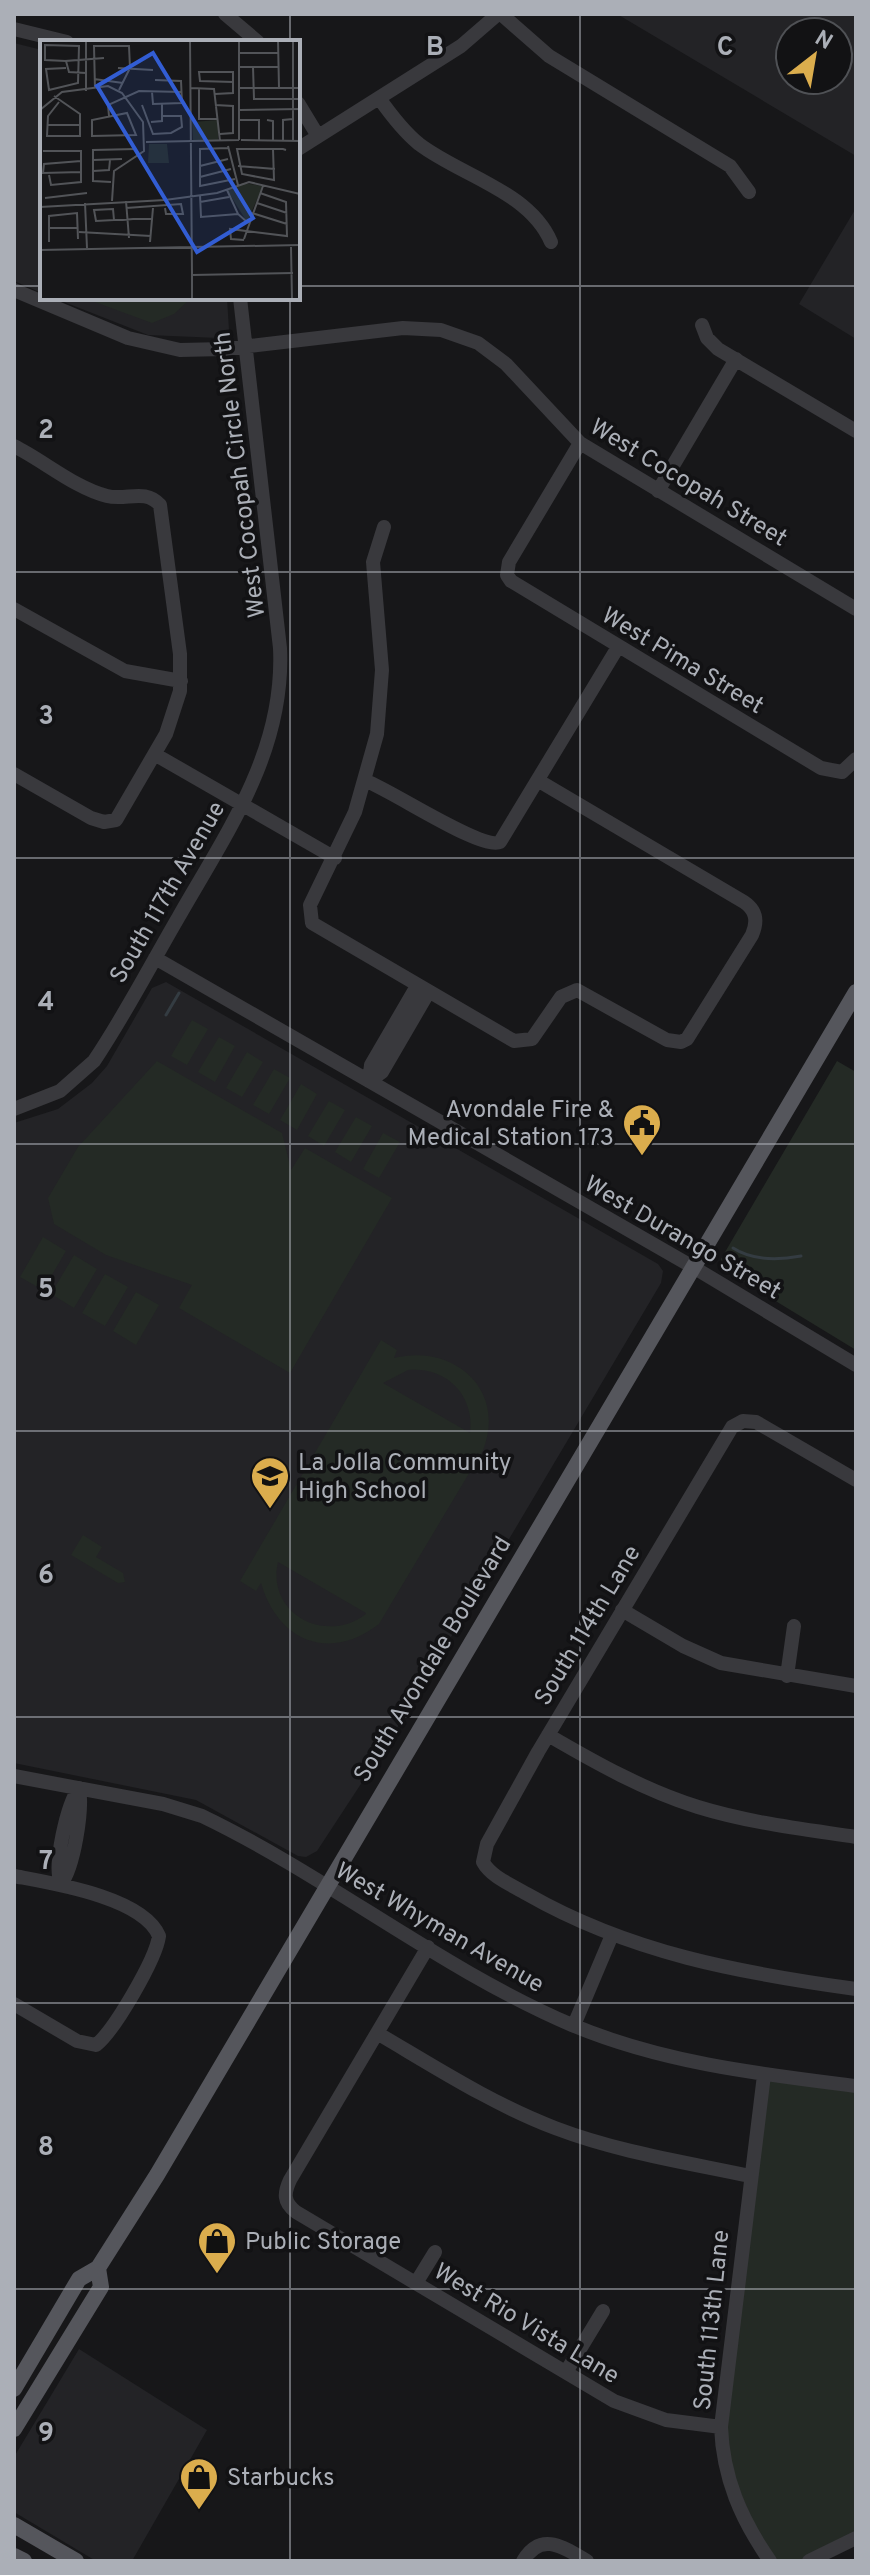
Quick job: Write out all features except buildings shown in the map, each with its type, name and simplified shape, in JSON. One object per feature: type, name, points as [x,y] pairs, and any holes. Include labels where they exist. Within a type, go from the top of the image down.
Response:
[{"type":"main road","name":"South Avondale Boulevard","points":[[14,2389],[79,2279],[98,2268],[856,992]]},
{"type":"main road","name":"South Avondale Boulevard","points":[[14,2429],[101,2287],[98,2268]]},
{"type":"main road","points":[[14,2525],[76,2561]]},
{"type":"main road","points":[[14,2556],[24,2561]]},
{"type":"street","points":[[225,14],[256,40]]},
{"type":"street","points":[[300,148],[461,46],[499,14],[549,56],[730,166],[749,192]]},
{"type":"street","points":[[14,29],[59,40]]},
{"type":"street","points":[[379,98],[402,128],[421,145],[534,215],[551,242]]},
{"type":"street","points":[[300,106],[318,136]]},
{"type":"street","name":"West Cocopah Street","points":[[14,290],[154,346],[196,351],[403,328],[455,333],[497,356],[580,443],[856,609]]},
{"type":"street","name":"West Cocopah Circle North","points":[[240,300],[280,648]]},
{"type":"street","points":[[702,325],[713,344],[856,431]]},
{"type":"street","points":[[658,491],[736,359]]},
{"type":"street","name":"West Pima Street","points":[[580,443],[512,556],[507,575],[522,590],[821,768],[842,772],[856,759]]},
{"type":"street","points":[[14,446],[104,495],[141,495],[155,499],[164,516],[181,681],[171,724],[156,755],[124,810],[110,822],[91,818],[14,774]]},
{"type":"street","points":[[384,527],[373,562],[382,694],[366,781],[335,858],[310,905],[309,917],[321,931],[509,1039],[527,1042],[540,1031],[561,997],[571,991],[589,994],[661,1037],[681,1042],[697,1027],[752,935],[755,917],[744,902],[539,781]]},
{"type":"street","points":[[14,609],[125,671],[181,681]]},
{"type":"street","points":[[366,781],[401,797],[475,840],[495,844],[509,832],[618,647]]},
{"type":"street","name":"South 117th Avenue","points":[[14,1109],[50,1097],[87,1068],[155,958],[242,805],[273,732],[279,698],[280,648]]},
{"type":"street","points":[[156,755],[335,858]]},
{"type":"street","name":"West Durango Street","points":[[155,958],[693,1267],[856,1365]]},
{"type":"street","points":[[369,1081],[382,1072],[422,989]]},
{"type":"street","name":"South 114th Lane","points":[[612,1935],[542,1902],[495,1875],[483,1862],[487,1844],[727,1433],[743,1421],[762,1425],[856,1480]]},
{"type":"street","points":[[622,1610],[709,1658],[734,1667],[856,1686]]},
{"type":"street","points":[[787,1676],[794,1626]]},
{"type":"street","points":[[548,1735],[622,1776],[695,1806],[758,1822],[856,1837]]},
{"type":"street","name":"West Whyman Avenue","points":[[14,1776],[202,1816],[508,1994],[574,2025],[663,2055],[764,2075],[856,2086]]},
{"type":"street","points":[[61,1884],[58,1869],[70,1805],[79,1788]]},
{"type":"street","points":[[14,1876],[61,1884],[114,1902],[154,1926],[159,1936],[146,1966],[104,2037],[96,2045],[77,2041],[14,2004]]},
{"type":"street","points":[[574,2025],[612,1935],[725,1969],[856,1989]]},
{"type":"street","points":[[428,1947],[377,2033],[489,2098],[554,2127],[623,2150],[750,2176]]},
{"type":"street","name":"West Rio Vista Lane","points":[[377,2033],[290,2180],[285,2198],[296,2212],[638,2412],[680,2423],[721,2427]]},
{"type":"street","name":"South 113th Lane","points":[[764,2075],[721,2427],[733,2495],[745,2523],[770,2561]]},
{"type":"street","points":[[416,2283],[435,2252]]},
{"type":"street","points":[[566,2372],[603,2311]]},
{"type":"street","points":[[809,2561],[856,2538]]},
{"type":"street","points":[[523,2561],[531,2550],[542,2543],[561,2546],[587,2561]]},
{"type":"shaded area","points":[[617,14],[856,14],[856,156]]},
{"type":"shaded area","points":[[14,43],[40,50],[40,292],[14,281]]},
{"type":"shaded area","points":[[856,208],[856,339],[799,304]]},
{"type":"shaded area","points":[[59,300],[227,300],[229,330],[219,338],[148,335]]},
{"type":"shaded area","points":[[89,300],[189,300],[174,314],[152,323]]},
{"type":"shaded area","name":"La Jolla Community High School","points":[[166,982],[658,1264],[663,1271],[661,1283],[391,1738],[317,1851],[306,1857],[298,1856],[196,1800],[14,1763],[14,1123],[58,1109],[92,1083],[107,1066],[152,988]]},
{"type":"shaded area","points":[[192,1020],[208,1029],[187,1065],[171,1056]]},
{"type":"shaded area","points":[[219,1037],[235,1046],[215,1082],[198,1072]]},
{"type":"shaded area","points":[[247,1052],[263,1062],[242,1097],[226,1088]]},
{"type":"shaded area","points":[[157,1061],[282,1133],[291,1170],[305,1148],[392,1198],[290,1373],[179,1308],[192,1285],[106,1255],[54,1224],[48,1198],[78,1147]]},
{"type":"shaded area","points":[[837,1061],[856,1072],[856,1350],[731,1274],[723,1267],[721,1259]]},
{"type":"shaded area","points":[[274,1069],[290,1078],[269,1114],[253,1105]]},
{"type":"shaded area","points":[[301,1084],[317,1094],[297,1130],[280,1120]]},
{"type":"shaded area","points":[[329,1101],[345,1110],[324,1146],[308,1136]]},
{"type":"shaded area","points":[[356,1117],[372,1126],[351,1162],[335,1152]]},
{"type":"shaded area","points":[[383,1133],[400,1142],[379,1178],[363,1169]]},
{"type":"shaded area","points":[[43,1237],[66,1251],[43,1290],[20,1277]]},
{"type":"shaded area","points":[[74,1255],[97,1269],[74,1308],[51,1294]]},
{"type":"shaded area","points":[[105,1274],[128,1287],[105,1326],[82,1313]]},
{"type":"shaded area","points":[[136,1292],[159,1305],[136,1345],[113,1331]]},
{"type":"shaded area","points":[[381,1340],[397,1350],[394,1358],[416,1355],[436,1357],[454,1364],[470,1376],[481,1390],[488,1408],[483,1450],[379,1624],[361,1636],[342,1642],[308,1640],[280,1620],[261,1583],[256,1591],[240,1581]],"holes":[[[408,1370],[434,1373],[455,1386],[468,1407],[470,1433],[383,1383]],[[278,1562],[366,1613],[366,1614],[350,1623],[334,1626],[317,1625],[302,1619],[281,1596],[277,1580]]]},
{"type":"shaded area","points":[[83,1535],[102,1547],[96,1557],[123,1573],[125,1582],[118,1583],[71,1555]]},
{"type":"shaded area","points":[[764,2075],[856,2086],[856,2538],[809,2561],[770,2561],[723,2452]]},
{"type":"shaded area","points":[[79,2349],[207,2430],[132,2561],[96,2561],[14,2512],[14,2457]]},
{"type":"waterway","points":[[166,1015],[179,993]]},
{"type":"waterway","points":[[733,1248],[766,1258],[801,1256]]},
{"type":"place","name":"Avondale Fire & Medical Station 173","points":[[642,1157]]},
{"type":"place","name":"La Jolla Community High School","points":[[270,1510]]},
{"type":"place","name":"Public Storage","points":[[217,2275]]},
{"type":"place","name":"Starbucks","points":[[199,2511]]}]
